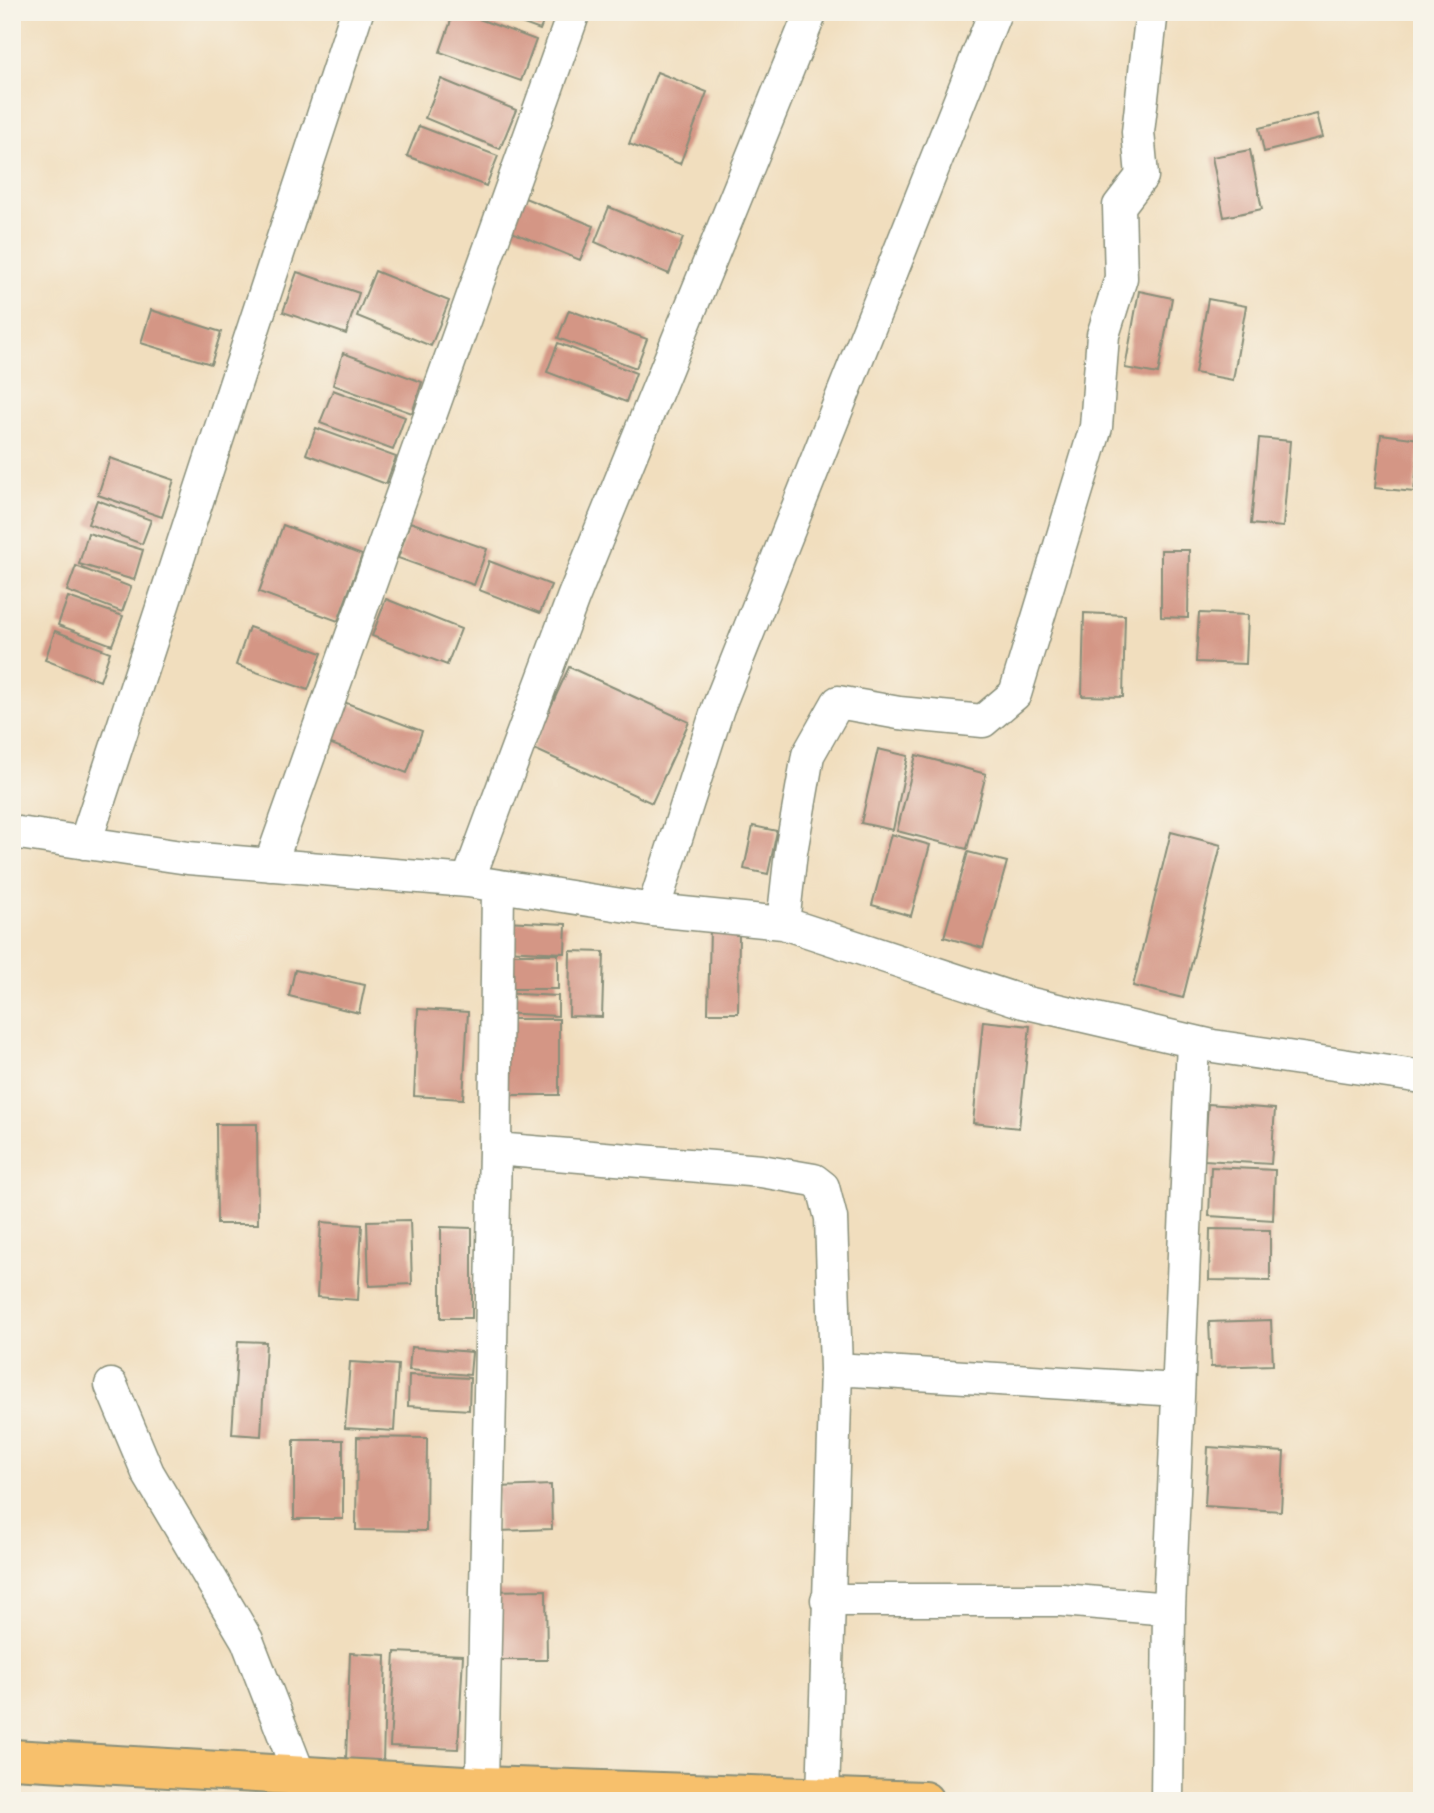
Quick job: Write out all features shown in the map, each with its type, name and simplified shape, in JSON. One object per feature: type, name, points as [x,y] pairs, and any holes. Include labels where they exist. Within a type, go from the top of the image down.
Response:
[{"type":"main road","points":[[12,1759],[302,1787],[482,1786],[924,1801]]},
{"type":"street","points":[[85,843],[357,12]]},
{"type":"street","points":[[270,865],[574,12]]},
{"type":"street","points":[[482,1786],[495,1149],[483,884],[573,598],[811,12]]},
{"type":"street","points":[[653,910],[718,708],[995,12]]},
{"type":"street","points":[[783,923],[791,852],[808,755],[838,702],[898,713],[984,721],[1015,694],[1096,427],[1103,335],[1121,278],[1119,206],[1142,176],[1138,132],[1151,19],[1149,12]]},
{"type":"street","points":[[12,832],[188,858],[483,884],[653,910],[783,923],[1023,1002],[1193,1042],[1422,1077]]},
{"type":"street","points":[[1167,1801],[1169,1609],[1193,1042]]},
{"type":"street","points":[[495,1149],[761,1171],[814,1180],[823,1187],[831,1218],[836,1369],[822,1797]]},
{"type":"street","points":[[836,1369],[1178,1390]]},
{"type":"street","points":[[111,1385],[148,1472],[247,1640],[302,1787]]},
{"type":"street","points":[[827,1600],[1062,1600],[1169,1609]]},
{"type":"building","points":[[454,12],[536,40],[521,81],[440,52]]},
{"type":"building","points":[[491,12],[547,12],[540,30]]},
{"type":"building","points":[[657,72],[707,92],[680,164],[629,144]]},
{"type":"building","points":[[441,79],[516,110],[500,149],[425,118]]},
{"type":"building","points":[[1317,114],[1323,137],[1264,152],[1259,128]]},
{"type":"building","points":[[419,126],[498,156],[486,186],[407,156]]},
{"type":"building","points":[[1250,150],[1262,209],[1224,217],[1212,157]]},
{"type":"building","points":[[520,196],[594,226],[580,260],[507,230]]},
{"type":"building","points":[[609,207],[683,238],[669,274],[595,242]]},
{"type":"building","points":[[375,271],[449,301],[431,346],[357,316]]},
{"type":"building","points":[[297,272],[359,293],[346,334],[283,312]]},
{"type":"building","points":[[1139,291],[1172,298],[1158,374],[1125,368]]},
{"type":"building","points":[[1208,299],[1246,306],[1233,380],[1195,373]]},
{"type":"building","points":[[151,310],[221,332],[211,364],[141,343]]},
{"type":"building","points":[[569,310],[647,339],[636,368],[558,338]]},
{"type":"building","points":[[558,343],[636,373],[626,402],[547,372]]},
{"type":"building","points":[[343,353],[422,382],[412,413],[333,385]]},
{"type":"building","points":[[333,390],[405,417],[393,450],[320,423]]},
{"type":"building","points":[[316,428],[396,457],[386,484],[306,454]]},
{"type":"building","points":[[1381,434],[1420,439],[1414,492],[1375,488]]},
{"type":"building","points":[[1259,438],[1290,441],[1283,527],[1251,524]]},
{"type":"building","points":[[110,458],[174,480],[162,517],[98,495]]},
{"type":"building","points":[[97,500],[151,520],[142,544],[88,524]]},
{"type":"building","points":[[410,522],[487,549],[474,585],[398,558]]},
{"type":"building","points":[[283,525],[362,555],[338,621],[259,592]]},
{"type":"building","points":[[88,533],[143,550],[134,580],[79,564]]},
{"type":"building","points":[[1161,550],[1189,550],[1188,618],[1161,617]]},
{"type":"building","points":[[489,561],[551,585],[540,613],[479,590]]},
{"type":"building","points":[[76,566],[131,587],[122,612],[67,591]]},
{"type":"building","points":[[68,597],[123,616],[112,645],[58,625]]},
{"type":"building","points":[[386,599],[461,629],[447,665],[372,636]]},
{"type":"building","points":[[1084,613],[1125,615],[1123,697],[1082,696]]},
{"type":"building","points":[[1199,613],[1248,615],[1246,664],[1196,662]]},
{"type":"building","points":[[249,627],[322,653],[308,690],[236,665]]},
{"type":"building","points":[[55,631],[110,652],[100,681],[45,660]]},
{"type":"building","points":[[569,667],[689,722],[652,803],[532,748]]},
{"type":"building","points":[[341,701],[422,731],[407,773],[326,742]]},
{"type":"building","points":[[878,749],[908,756],[893,830],[861,823]]},
{"type":"building","points":[[916,755],[986,774],[967,849],[897,831]]},
{"type":"building","points":[[753,826],[777,831],[768,874],[744,869]]},
{"type":"building","points":[[1171,832],[1221,845],[1183,998],[1133,986]]},
{"type":"building","points":[[891,834],[930,845],[911,916],[872,905]]},
{"type":"building","points":[[968,852],[1007,862],[983,948],[944,937]]},
{"type":"building","points":[[504,921],[566,924],[565,953],[503,950]]},
{"type":"building","points":[[710,929],[739,930],[738,1013],[708,1013]]},
{"type":"building","points":[[570,951],[604,952],[602,1017],[569,1016]]},
{"type":"building","points":[[501,954],[558,954],[558,989],[501,989]]},
{"type":"building","points":[[295,970],[365,985],[359,1013],[289,996]]},
{"type":"building","points":[[500,993],[558,996],[558,1016],[499,1013]]},
{"type":"building","points":[[418,1009],[468,1012],[463,1099],[414,1096]]},
{"type":"building","points":[[500,1019],[559,1019],[559,1095],[501,1095]]},
{"type":"building","points":[[983,1021],[1030,1026],[1019,1128],[973,1123]]},
{"type":"building","points":[[1208,1104],[1275,1109],[1271,1164],[1204,1160]]},
{"type":"building","points":[[216,1124],[257,1124],[258,1224],[217,1224]]},
{"type":"building","points":[[1211,1167],[1275,1170],[1273,1220],[1209,1216]]},
{"type":"building","points":[[410,1220],[412,1284],[369,1286],[367,1221]]},
{"type":"building","points":[[321,1222],[362,1225],[358,1300],[317,1297]]},
{"type":"building","points":[[441,1227],[472,1228],[472,1318],[441,1318]]},
{"type":"building","points":[[1210,1229],[1270,1230],[1270,1281],[1209,1280]]},
{"type":"building","points":[[1271,1320],[1273,1365],[1211,1367],[1209,1322]]},
{"type":"building","points":[[238,1341],[266,1342],[261,1436],[232,1434]]},
{"type":"building","points":[[411,1347],[472,1352],[470,1375],[409,1370]]},
{"type":"building","points":[[350,1362],[398,1365],[394,1431],[345,1428]]},
{"type":"building","points":[[409,1375],[470,1378],[469,1410],[408,1406]]},
{"type":"building","points":[[357,1437],[427,1438],[426,1531],[356,1530]]},
{"type":"building","points":[[294,1440],[343,1440],[343,1519],[294,1519]]},
{"type":"building","points":[[1208,1447],[1284,1452],[1281,1511],[1205,1506]]},
{"type":"building","points":[[551,1485],[552,1529],[498,1531],[497,1487]]},
{"type":"building","points":[[546,1590],[547,1660],[489,1660],[488,1591]]},
{"type":"building","points":[[395,1652],[463,1655],[458,1749],[390,1746]]},
{"type":"building","points":[[350,1653],[386,1655],[383,1762],[346,1760]]}]
